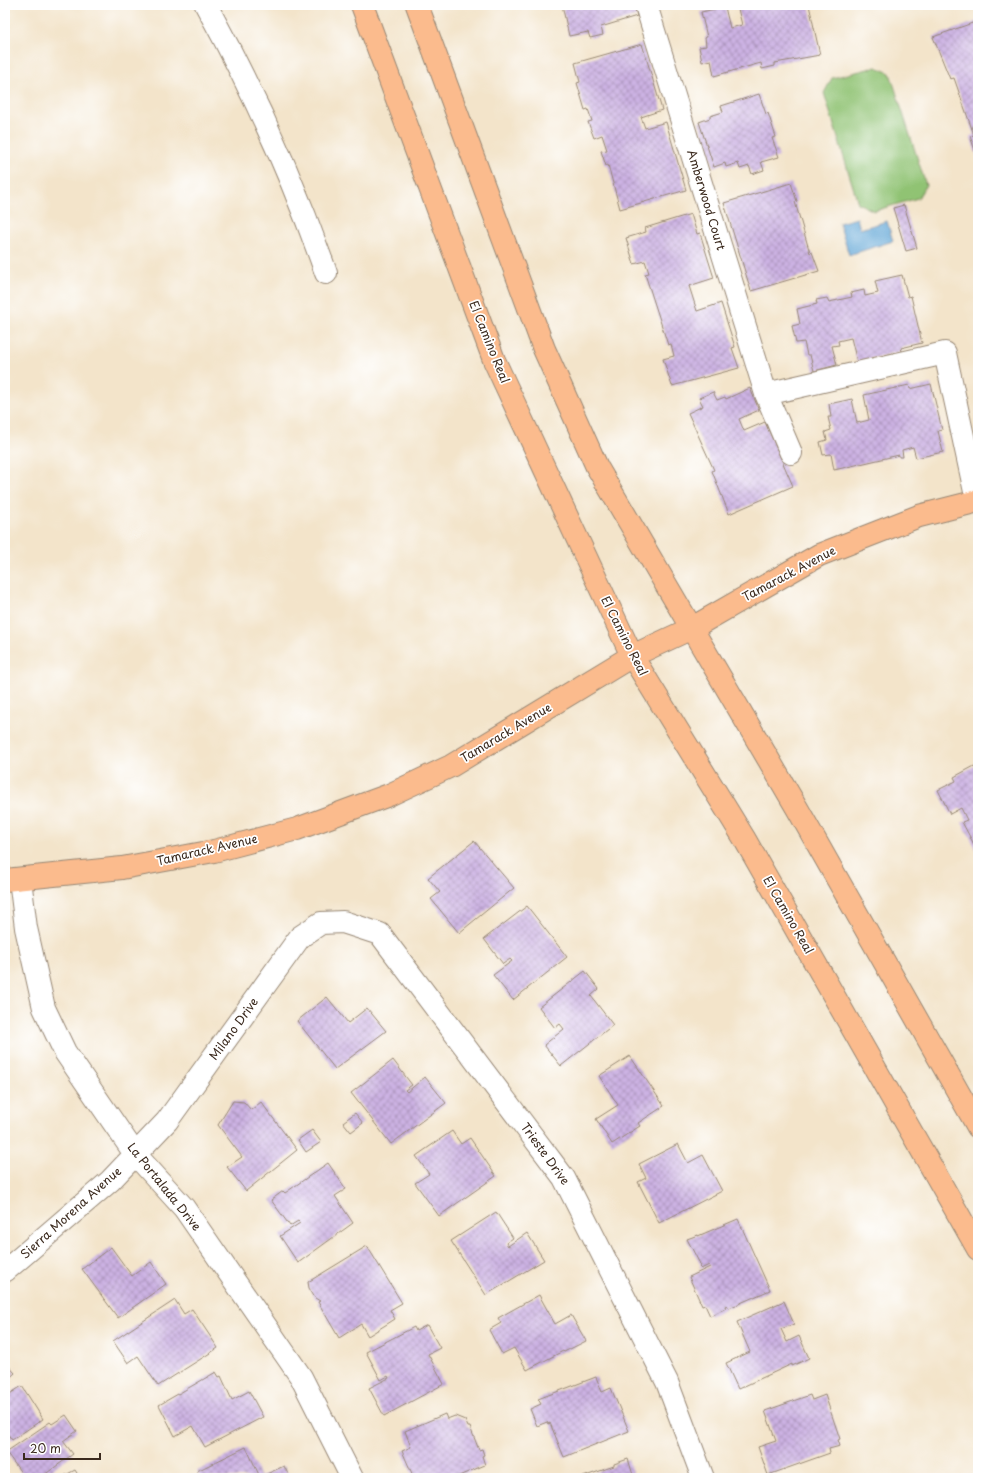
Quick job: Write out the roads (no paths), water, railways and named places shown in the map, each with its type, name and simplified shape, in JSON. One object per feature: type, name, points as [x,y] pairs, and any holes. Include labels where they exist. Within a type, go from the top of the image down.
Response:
[{"type":"main road","name":"El Camino Real","points":[[362,5],[494,360],[632,656],[744,838],[978,1248]]},
{"type":"main road","points":[[418,5],[544,349],[597,467],[797,808],[978,1127]]},
{"type":"main road","name":"Tamarack Avenue","points":[[12,879],[122,868],[214,851],[297,829],[389,795],[452,766],[632,656],[692,628],[819,556],[919,516],[978,501]]},
{"type":"street","points":[[206,5],[235,59],[304,210],[326,273]]},
{"type":"street","name":"Amberwood Court","points":[[646,5],[766,394],[791,453]]},
{"type":"street","points":[[766,394],[945,353],[978,501]]},
{"type":"street","name":"La Portalada Drive","points":[[12,879],[26,928],[44,1008],[65,1052],[135,1154],[184,1208],[301,1377],[352,1478]]},
{"type":"street","name":"Milano Drive","points":[[135,1154],[167,1121],[300,937],[321,923],[344,922]]},
{"type":"street","name":"Trieste Drive","points":[[344,922],[380,934],[564,1178],[667,1382],[703,1478]]},
{"type":"street","name":"Sierra Morena Avenue","points":[[5,1271],[110,1181],[135,1154]]},
{"type":"water","points":[[857,218],[860,229],[887,221],[893,241],[849,255],[839,223]]}]
